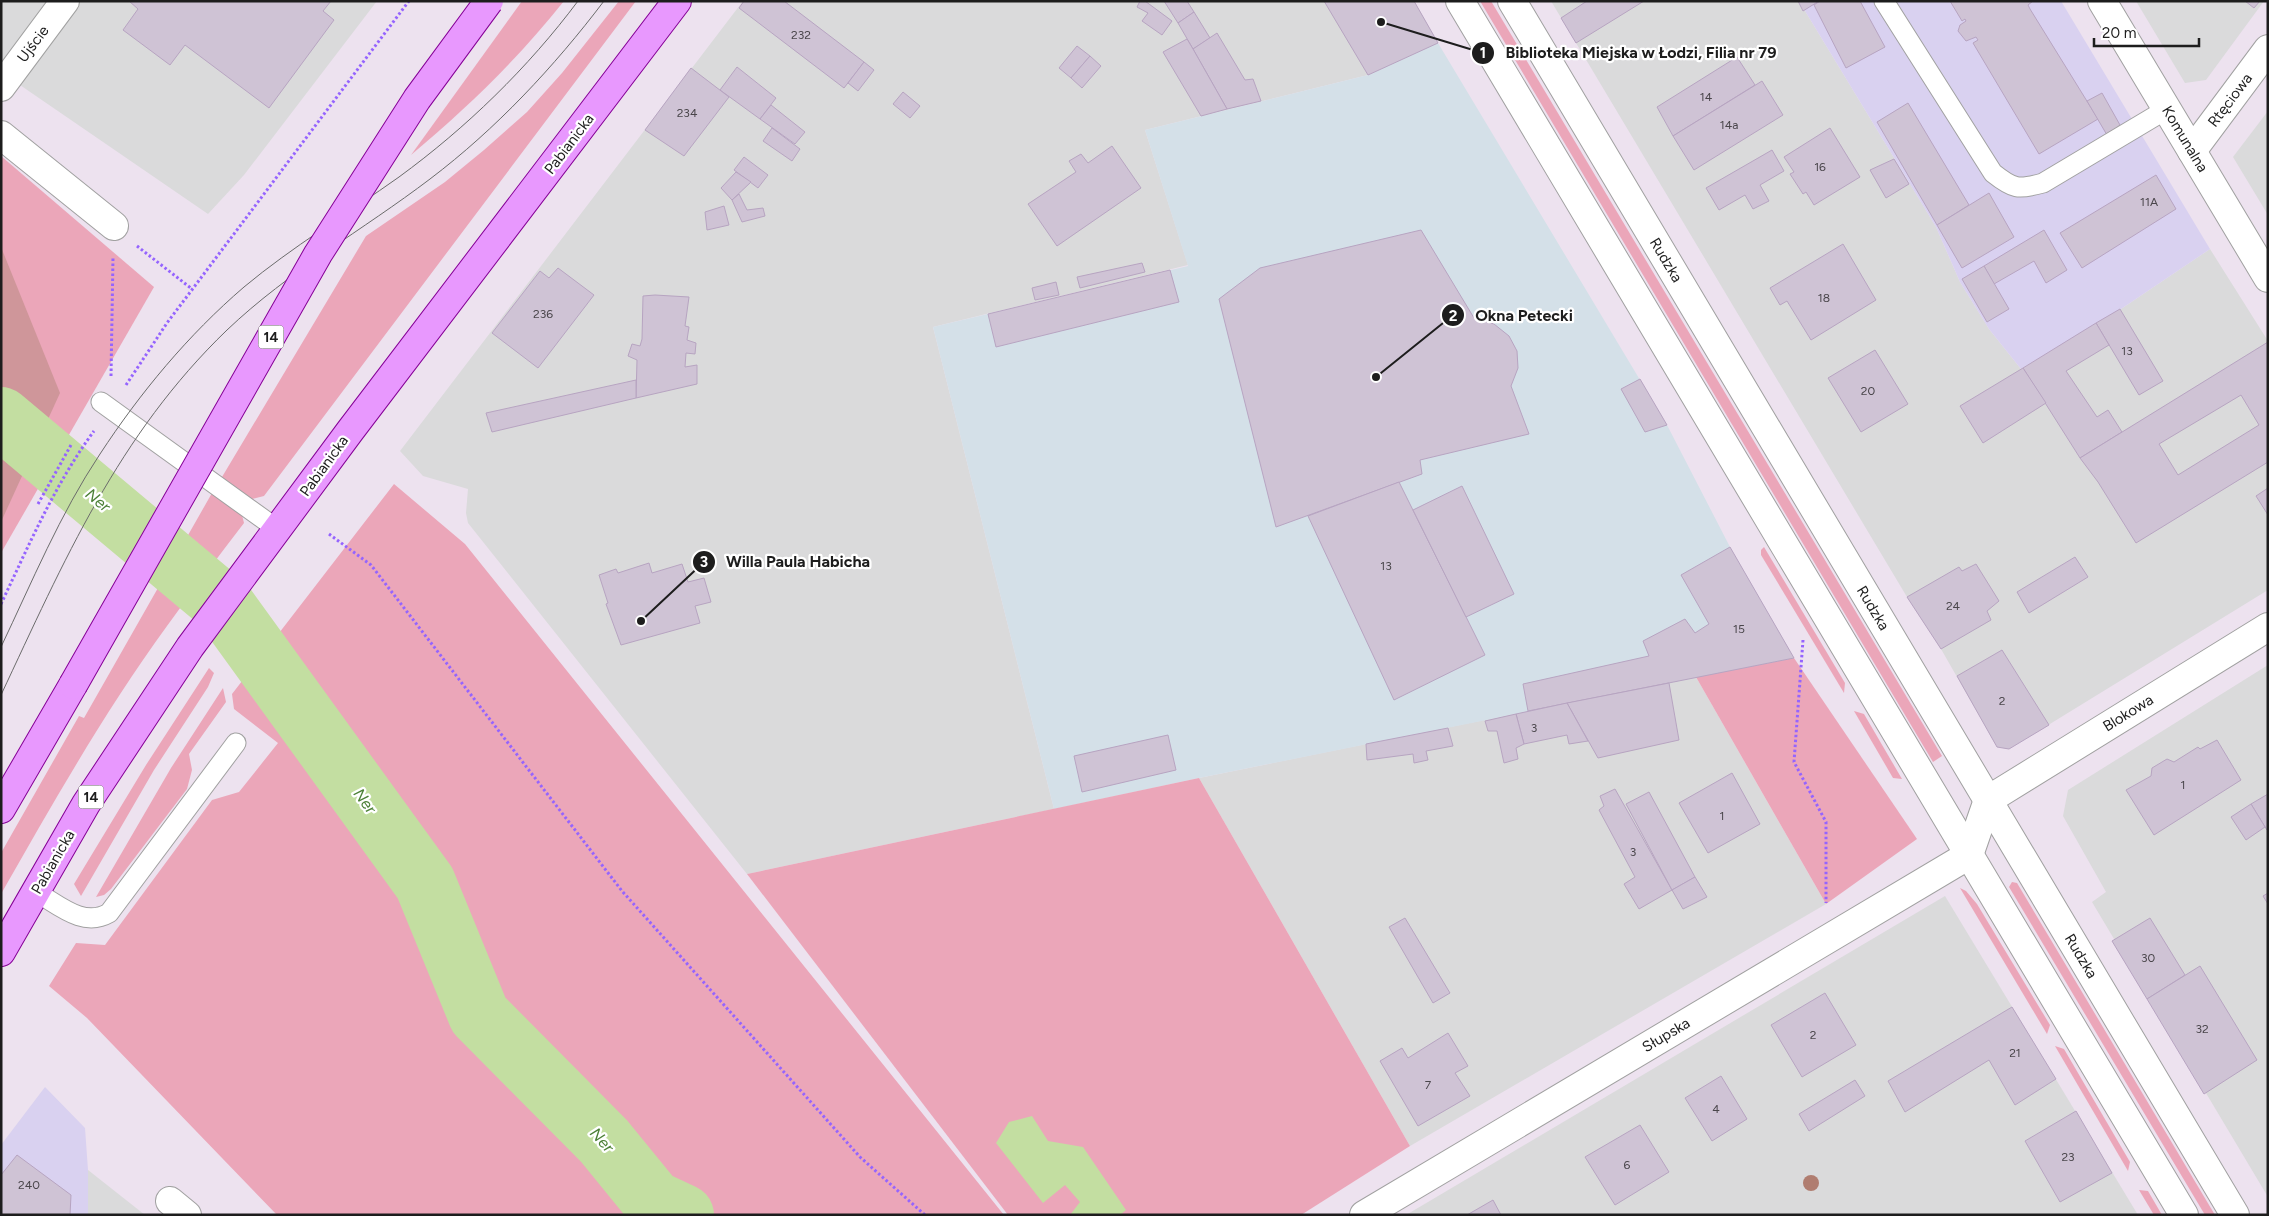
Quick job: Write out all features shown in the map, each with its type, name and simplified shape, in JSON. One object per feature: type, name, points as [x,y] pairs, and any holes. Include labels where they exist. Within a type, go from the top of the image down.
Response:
[{"type":"main road","name":"14","points":[[1,809],[318,254],[402,121],[489,1]]},
{"type":"main road","name":"Pabianicka","points":[[1,952],[86,804],[190,647],[677,1]]},
{"type":"street","name":"Ujście","points":[[1,87],[65,1]]},
{"type":"street","points":[[1460,1],[2184,1215]]},
{"type":"street","name":"Rudzka","points":[[1512,1],[2236,1215]]},
{"type":"street","name":"Komunalna","points":[[2102,1],[2268,278]]},
{"type":"street","name":"Rtęciowa","points":[[2192,152],[2268,49]]},
{"type":"street","points":[[1,135],[114,226]]},
{"type":"street","name":"Blokowa","points":[[1988,800],[2268,627]]},
{"type":"street","points":[[1969,855],[1988,800]]},
{"type":"street","name":"Słupska","points":[[1364,1215],[1969,855]]},
{"type":"lane","points":[[1884,1],[1993,172],[2009,186],[2026,188],[2043,183],[2167,109]]},
{"type":"lane","points":[[109,404],[278,529]]},
{"type":"lane","points":[[36,892],[77,916],[89,919],[99,918],[109,912],[236,743]]},
{"type":"path","points":[[1,604],[46,509],[109,404],[192,289],[409,1]]},
{"type":"path","points":[[114,226],[192,289]]},
{"type":"path","points":[[109,404],[111,389],[114,226]]},
{"type":"path","points":[[38,504],[71,445]]},
{"type":"path","points":[[329,534],[371,565],[622,891],[860,1157],[925,1215]]},
{"type":"path","points":[[1803,637],[1794,762],[1826,822],[1825,941]]},
{"type":"shaded area","points":[[1,1],[377,1],[244,175],[208,214],[1,72]]},
{"type":"shaded area","points":[[522,1],[564,1],[491,82],[453,119],[411,155]]},
{"type":"shaded area","points":[[619,1],[636,1],[264,496],[252,499],[222,477],[366,236],[445,182],[527,112],[562,73]]},
{"type":"shaded area","points":[[743,1],[1414,1],[1438,43],[1368,75],[1145,130],[1188,265],[933,327],[1054,809],[747,874],[468,523],[466,513],[468,489],[423,476],[400,451]]},
{"type":"shaded area","points":[[1480,1],[1491,1],[1942,756],[1933,762]]},
{"type":"shaded area","points":[[1551,1],[1799,1],[1936,227],[1960,282],[1989,329],[2021,369],[2121,309],[2210,249],[2268,341],[2268,590],[2009,749],[1997,747],[1941,649],[1907,597]]},
{"type":"shaded area","points":[[1799,1],[2061,1],[2210,249],[2121,309],[2021,369],[1989,329],[1960,282],[1936,227]]},
{"type":"shaded area","points":[[2136,1],[2264,1],[2206,80],[2185,83]]},
{"type":"shaded area","points":[[1438,43],[1667,425],[1730,547],[1794,658],[1054,809],[933,327],[1188,266],[1145,130],[1368,75]]},
{"type":"shaded area","points":[[2268,111],[2268,215],[2233,157]]},
{"type":"shaded area","points":[[1,156],[154,287],[1,553]]},
{"type":"shaded area","points":[[1,247],[60,393],[1,522]]},
{"type":"shaded area","points":[[394,484],[465,544],[1004,1215],[277,1215],[87,1018],[49,986],[76,943],[105,945],[212,800],[239,792],[278,743],[234,709],[232,694]]},
{"type":"shaded area","points":[[212,493],[242,515],[244,523],[176,613],[122,691],[60,792],[1,894],[1,853],[79,716],[84,718]]},
{"type":"shaded area","points":[[1764,547],[1845,683],[1844,693],[1761,555],[1761,550]]},
{"type":"shaded area","points":[[1794,658],[1917,839],[1826,904],[1696,677]]},
{"type":"shaded area","points":[[2268,665],[2268,1197],[2092,902],[2106,892],[2063,816],[2068,790]]},
{"type":"shaded area","points":[[209,668],[214,673],[208,687],[154,770],[81,896],[74,884],[146,765]]},
{"type":"shaded area","points":[[1696,677],[1826,904],[1410,1146],[1199,778]]},
{"type":"shaded area","points":[[223,688],[226,702],[189,754],[192,770],[187,789],[111,889],[104,895],[96,897],[171,768]]},
{"type":"shaded area","points":[[1854,711],[1864,714],[1902,779],[1893,778]]},
{"type":"shaded area","points":[[1199,778],[1410,1146],[1301,1215],[1008,1215],[747,874]]},
{"type":"shaded area","points":[[2012,882],[2017,883],[2215,1215],[2205,1215],[2009,887]]},
{"type":"shaded area","points":[[1960,888],[1966,891],[1977,904],[2050,1025],[2047,1034]]},
{"type":"shaded area","points":[[1945,896],[2138,1215],[1406,1215]]},
{"type":"shaded area","points":[[2055,1046],[2064,1049],[2130,1162],[2128,1171]]},
{"type":"shaded area","points":[[45,1087],[85,1128],[88,1170],[88,1215],[1,1215],[1,1145]]},
{"type":"shaded area","points":[[1032,1116],[1048,1141],[1083,1147],[1126,1210],[1120,1215],[1070,1215],[1080,1202],[1065,1185],[1043,1203],[996,1143],[1009,1122]]},
{"type":"shaded area","points":[[88,1170],[145,1215],[88,1215]]},
{"type":"shaded area","points":[[2139,1190],[2148,1191],[2162,1215],[2154,1215]]},
{"type":"building","points":[[129,1],[331,1],[323,11],[334,20],[269,108],[185,45],[170,65],[123,30],[138,9]]},
{"type":"building","points":[[744,1],[784,1],[864,62],[844,88],[739,8]]},
{"type":"building","points":[[1140,1],[1145,1],[1172,21],[1162,35],[1142,21],[1148,13],[1137,7]]},
{"type":"building","points":[[1164,1],[1187,1],[1194,12],[1178,23]]},
{"type":"building","points":[[1324,1],[1414,1],[1438,43],[1368,75]]},
{"type":"building","points":[[1587,1],[1644,1],[1576,43],[1561,18]]},
{"type":"building","points":[[1798,1],[1819,1],[1803,11]]},
{"type":"building","points":[[1820,1],[1860,1],[1885,47],[1846,68],[1814,5]]},
{"type":"building","points":[[1950,1],[2033,1],[2028,5],[2030,9],[2098,119],[2039,154],[1973,43],[1978,40],[1976,37],[1966,41],[1958,31],[1960,25],[1966,21],[1965,19],[1962,21]]},
{"type":"building","points":[[2245,1],[2260,1],[2254,8]]},
{"type":"building","points":[[1194,12],[1210,38],[1193,49],[1178,23]]},
{"type":"building","points":[[1217,33],[1245,80],[1253,79],[1261,101],[1227,109],[1193,49]]},
{"type":"building","points":[[1187,39],[1227,109],[1201,116],[1163,52]]},
{"type":"building","points":[[1077,46],[1090,56],[1071,78],[1059,68]]},
{"type":"building","points":[[1090,56],[1101,66],[1082,88],[1071,78]]},
{"type":"building","points":[[1737,57],[1755,85],[1673,136],[1657,107]]},
{"type":"building","points":[[864,62],[874,70],[858,91],[848,83]]},
{"type":"building","points":[[737,67],[776,98],[760,119],[720,90]]},
{"type":"building","points":[[691,68],[729,97],[684,156],[645,130]]},
{"type":"building","points":[[1762,81],[1783,115],[1694,170],[1673,136]]},
{"type":"building","points":[[903,92],[920,106],[910,118],[893,104]]},
{"type":"building","points":[[2102,93],[2120,125],[2107,135],[2087,101]]},
{"type":"building","points":[[1908,103],[1969,205],[1937,225],[1877,122]]},
{"type":"building","points":[[771,105],[805,132],[795,144],[760,119]]},
{"type":"building","points":[[772,128],[800,149],[792,161],[763,141]]},
{"type":"building","points":[[1830,128],[1860,177],[1814,205],[1806,192],[1803,194],[1790,174],[1794,172],[1784,157]]},
{"type":"building","points":[[1112,146],[1141,188],[1057,246],[1028,204],[1076,172],[1069,161],[1081,154],[1088,163]]},
{"type":"building","points":[[1772,150],[1784,171],[1760,185],[1769,201],[1753,209],[1745,195],[1719,210],[1706,188]]},
{"type":"building","points":[[744,157],[768,175],[758,188],[734,170]]},
{"type":"building","points":[[1894,159],[1909,184],[1886,198],[1870,170]]},
{"type":"building","points":[[736,172],[751,182],[732,200],[721,188]]},
{"type":"building","points":[[2156,175],[2176,209],[2082,268],[2060,233]]},
{"type":"building","points":[[1989,193],[2014,237],[1962,268],[1937,225]]},
{"type":"building","points":[[739,194],[747,210],[763,208],[765,216],[742,222],[732,200]]},
{"type":"building","points":[[724,206],[729,225],[707,230],[705,212]]},
{"type":"building","points":[[1421,230],[1474,318],[1494,324],[1509,336],[1517,351],[1518,368],[1511,386],[1529,434],[1420,460],[1422,474],[1276,527],[1219,299],[1260,268]]},
{"type":"building","points":[[2044,230],[2067,270],[2046,283],[2034,261],[1994,284],[1984,266]]},
{"type":"building","points":[[1843,244],[1876,300],[1811,340],[1787,301],[1780,305],[1770,288]]},
{"type":"building","points":[[1142,263],[1145,272],[1080,288],[1077,277]]},
{"type":"building","points":[[1984,266],[2009,309],[1987,322],[1962,279]]},
{"type":"building","points":[[558,268],[594,295],[538,368],[492,333],[540,271],[549,278]]},
{"type":"building","points":[[1170,270],[1179,302],[996,347],[988,314]]},
{"type":"building","points":[[1056,282],[1059,295],[1035,300],[1032,288]]},
{"type":"building","points":[[643,296],[689,297],[685,326],[689,327],[687,340],[696,343],[695,354],[686,353],[685,367],[697,365],[697,384],[636,398],[637,360],[628,356],[632,344],[640,346],[642,339]]},
{"type":"building","points":[[2120,309],[2163,381],[2139,395],[2096,323]]},
{"type":"building","points":[[2096,323],[2109,345],[2066,371],[2097,417],[2108,410],[2122,432],[2080,458],[2023,368]]},
{"type":"building","points":[[2268,342],[2268,462],[2136,543],[2098,482],[2080,458]],"holes":[[[2241,395],[2259,425],[2178,475],[2159,444]]]},
{"type":"building","points":[[1875,350],[1908,404],[1861,432],[1828,378]]},
{"type":"building","points":[[2023,368],[2046,403],[1983,443],[1960,406]]},
{"type":"building","points":[[1640,379],[1667,425],[1645,432],[1621,389]]},
{"type":"building","points":[[636,380],[636,398],[492,432],[486,413]]},
{"type":"building","points":[[1399,482],[1485,655],[1394,700],[1308,516]]},
{"type":"building","points":[[1462,486],[1514,594],[1466,617],[1413,510]]},
{"type":"building","points":[[2268,488],[2268,515],[2256,496]]},
{"type":"building","points":[[1730,547],[1794,658],[1528,711],[1523,684],[1649,656],[1643,641],[1685,619],[1695,633],[1709,624],[1681,575]]},
{"type":"building","points":[[2075,557],[2088,577],[2029,613],[2017,592]]},
{"type":"building","points":[[649,563],[652,573],[682,564],[688,582],[704,578],[711,602],[695,606],[700,623],[621,645],[606,604],[608,603],[599,575],[616,569],[618,573]]},
{"type":"building","points":[[1976,564],[1999,601],[1987,611],[1991,620],[1941,649],[1907,597],[1959,567],[1962,571]]},
{"type":"building","points":[[2002,650],[2049,725],[2009,749],[1997,747],[1957,676]]},
{"type":"building","points":[[1669,683],[1679,740],[1598,758],[1567,703]]},
{"type":"building","points":[[1567,703],[1588,741],[1569,744],[1567,735],[1524,744],[1516,714]]},
{"type":"building","points":[[1516,714],[1524,744],[1516,748],[1518,759],[1504,763],[1497,731],[1488,731],[1485,721]]},
{"type":"building","points":[[1448,728],[1453,746],[1426,751],[1428,760],[1414,763],[1413,754],[1367,760],[1366,744]]},
{"type":"building","points":[[1168,735],[1176,770],[1082,792],[1074,756]]},
{"type":"building","points":[[2217,740],[2241,780],[2154,835],[2126,790],[2151,776],[2152,768],[2167,759],[2174,762],[2198,747],[2200,749]]},
{"type":"building","points":[[1732,773],[1760,824],[1708,853],[1679,803]]},
{"type":"building","points":[[1615,789],[1672,890],[1639,909],[1624,884],[1635,877],[1599,810],[1604,806],[1600,796]]},
{"type":"building","points":[[1649,792],[1695,877],[1672,890],[1626,804]]},
{"type":"building","points":[[2268,794],[2268,829],[2267,830],[2251,804]]},
{"type":"building","points":[[2251,804],[2265,827],[2246,840],[2231,817]]},
{"type":"building","points":[[1695,877],[1707,897],[1683,909],[1672,890]]},
{"type":"building","points":[[2268,893],[2268,904],[2263,896]]},
{"type":"building","points":[[1405,918],[1450,993],[1433,1003],[1389,927]]},
{"type":"building","points":[[2150,918],[2185,975],[2147,999],[2112,941]]},
{"type":"building","points":[[2200,966],[2257,1060],[2204,1094],[2147,999]]},
{"type":"building","points":[[1825,993],[1856,1045],[1802,1077],[1771,1025]]},
{"type":"building","points":[[2012,1007],[2056,1079],[2015,1105],[1989,1060],[1905,1112],[1888,1081]]},
{"type":"building","points":[[1448,1033],[1468,1066],[1455,1073],[1470,1096],[1418,1126],[1380,1061],[1402,1048],[1408,1058]]},
{"type":"building","points":[[1721,1076],[1747,1119],[1712,1141],[1685,1098]]},
{"type":"building","points":[[1855,1080],[1865,1096],[1809,1131],[1799,1114]]},
{"type":"building","points":[[2076,1111],[2112,1173],[2060,1202],[2025,1141]]},
{"type":"building","points":[[1640,1125],[1669,1172],[1615,1205],[1585,1157]]},
{"type":"building","points":[[17,1155],[71,1195],[70,1215],[1,1215],[1,1175]]},
{"type":"building","points":[[1493,1200],[1501,1215],[1467,1215]]},
{"type":"waterway","name":"Ner","points":[[1,418],[223,604],[425,883],[479,1015],[604,1141],[653,1201],[683,1215]]},
{"type":"tram line","points":[[1,647],[72,500],[115,431],[148,387],[184,345],[223,305],[262,272],[399,177],[448,138],[495,96],[517,73],[559,26],[578,1]]},
{"type":"tram line","points":[[1,695],[71,548],[97,502],[124,456],[155,412],[189,370],[227,330],[275,289],[405,198],[478,139],[523,96],[565,50],[604,1]]},
{"type":"place","name":"Biblioteka Miejska w Łodzi, Filia nr 79","points":[[1381,22]]},
{"type":"place","name":"Okna Petecki","points":[[1376,377]]},
{"type":"place","name":"Willa Paula Habicha","points":[[641,621]]}]
